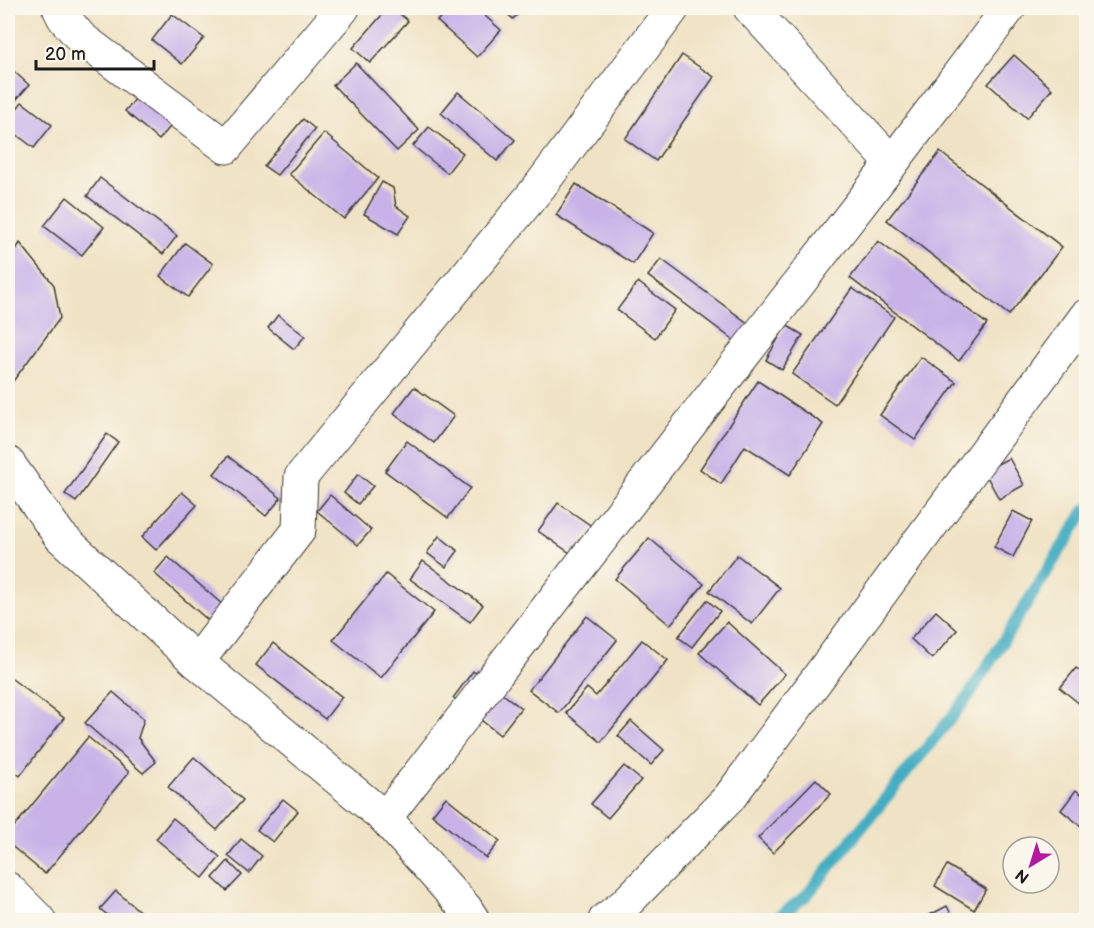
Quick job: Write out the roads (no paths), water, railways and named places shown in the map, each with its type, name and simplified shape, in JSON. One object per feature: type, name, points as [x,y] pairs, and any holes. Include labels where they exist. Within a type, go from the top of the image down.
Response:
[{"type":"street","points":[[59,8],[64,18],[81,38],[226,147],[343,8]]},
{"type":"street","points":[[197,662],[299,530],[301,477],[540,186],[673,8]]},
{"type":"street","points":[[750,8],[892,163]]},
{"type":"street","points":[[385,818],[892,163],[1009,8]]},
{"type":"street","points":[[605,921],[624,905],[729,798],[1086,316]]},
{"type":"street","points":[[8,463],[60,536],[197,662],[385,818],[466,909],[473,921]]},
{"type":"street","points":[[8,890],[39,921]]},
{"type":"waterway","points":[[774,920],[806,896],[968,697],[1086,509]]}]
